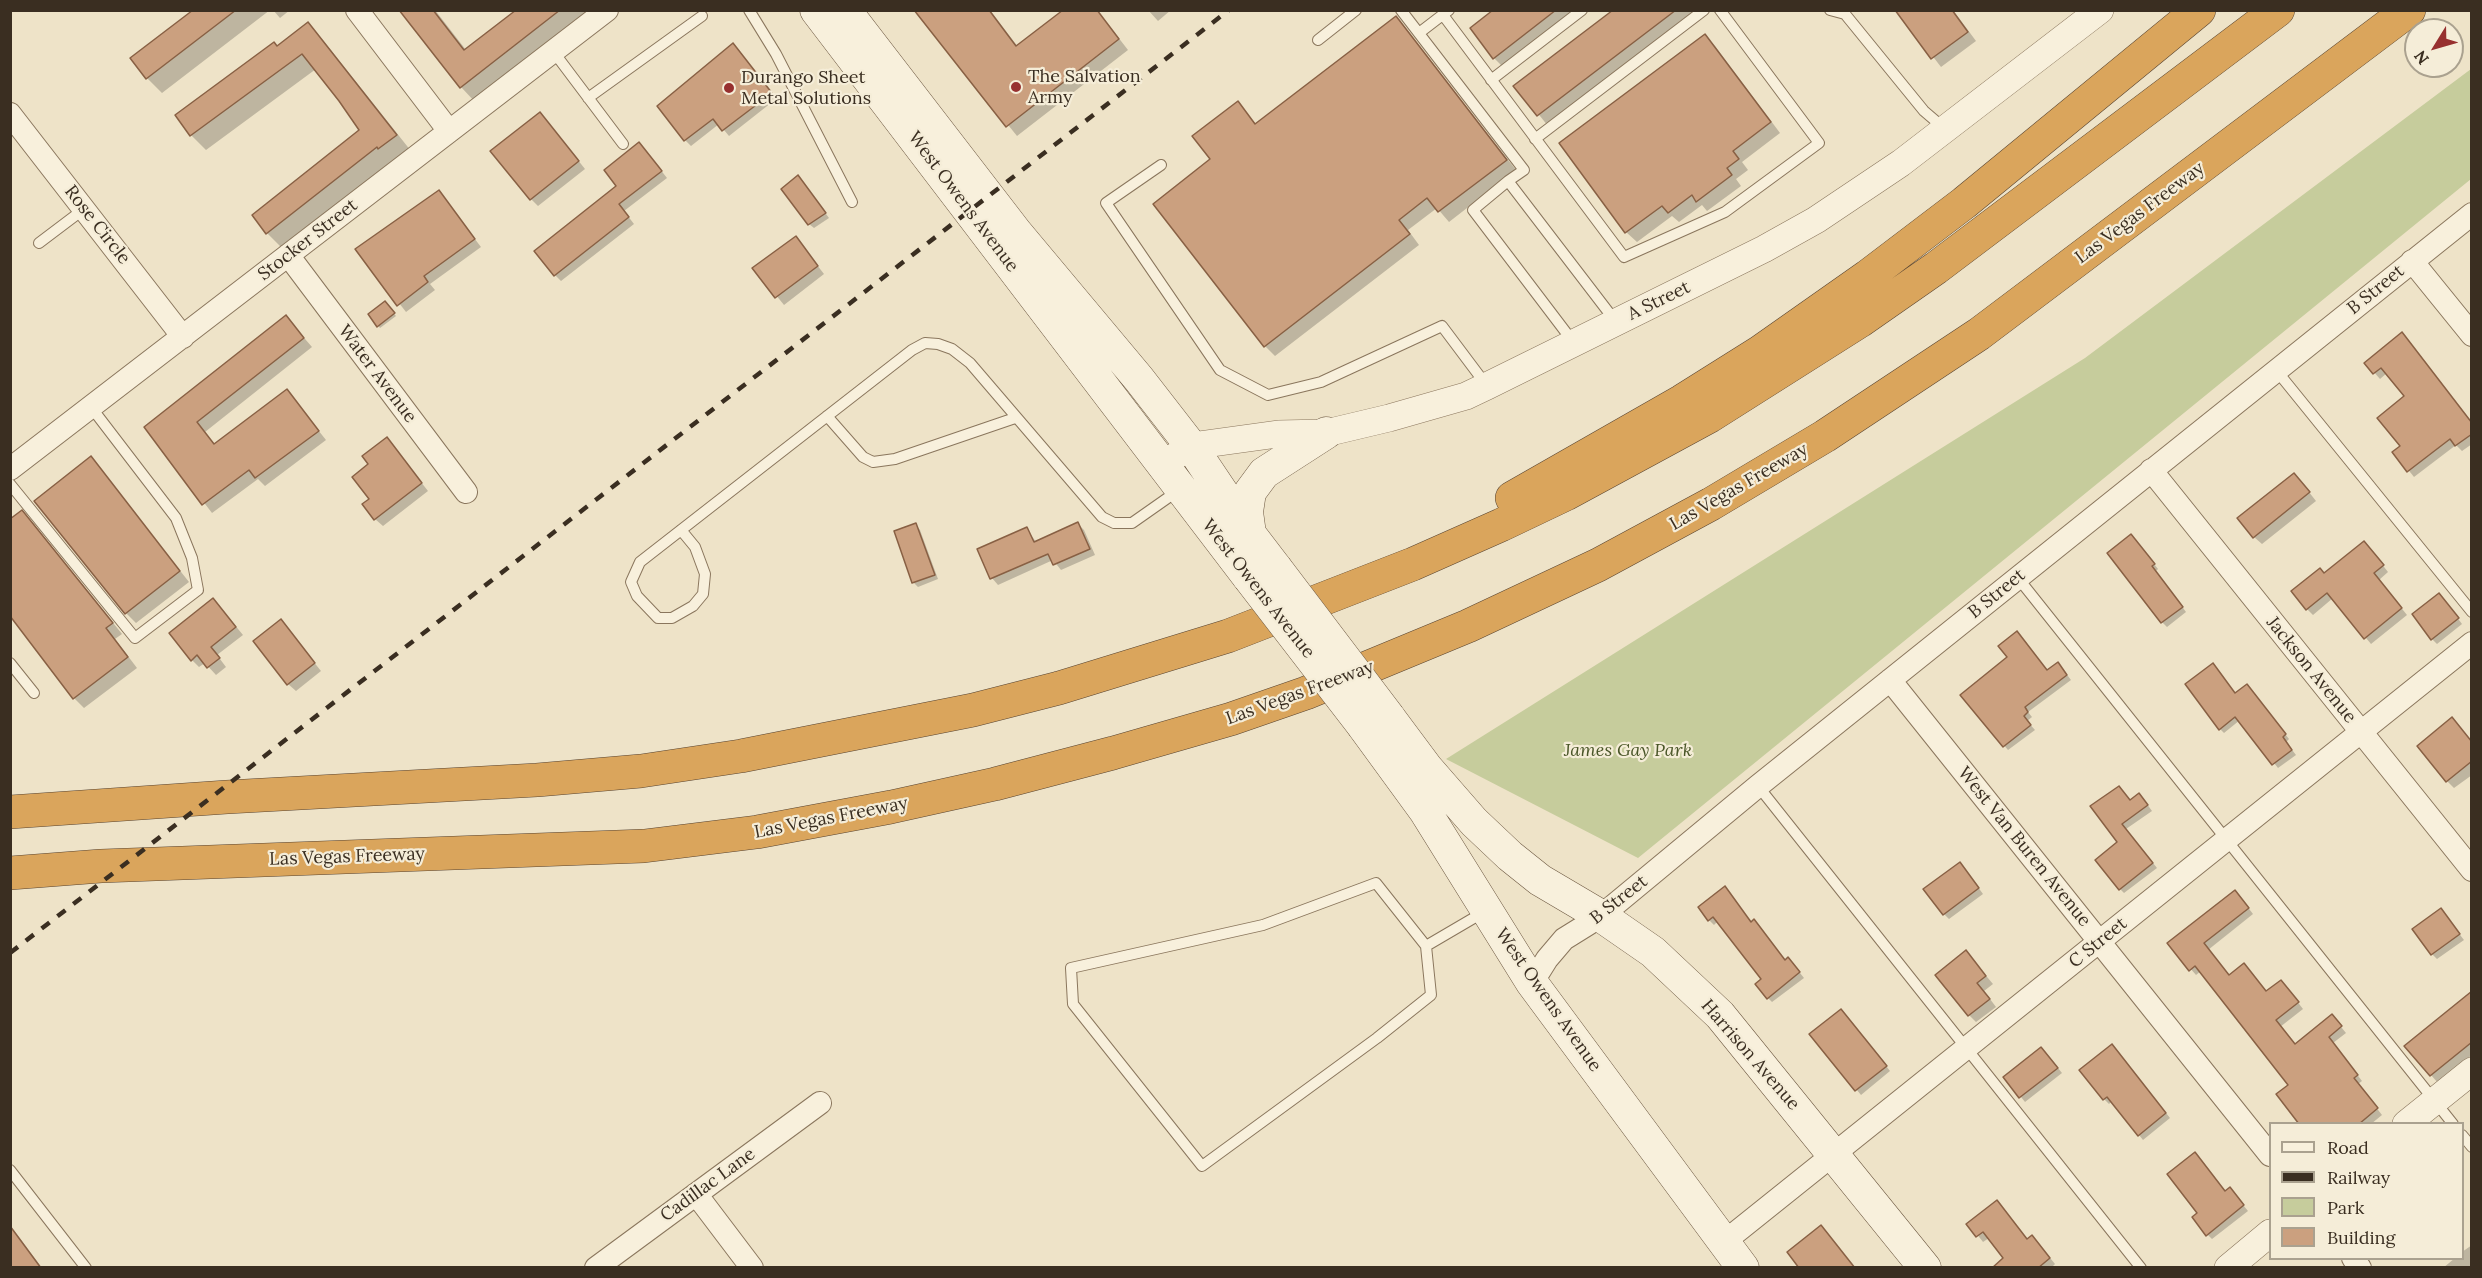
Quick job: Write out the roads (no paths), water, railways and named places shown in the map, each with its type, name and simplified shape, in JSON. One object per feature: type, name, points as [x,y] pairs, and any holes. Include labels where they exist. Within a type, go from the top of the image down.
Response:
[{"type":"highway","points":[[1325,599],[1602,448],[1682,401],[1760,351],[1868,276],[1964,203],[2199,10]]},
{"type":"highway","points":[[10,812],[227,797],[537,780],[641,771],[730,758],[973,710],[1059,688],[1228,636],[1432,555],[1566,494],[1675,436],[1785,370],[1936,268],[2278,10]]},
{"type":"highway","name":"Las Vegas Freeway","points":[[10,873],[101,866],[644,846],[757,832],[891,807],[1006,781],[1231,719],[1306,693],[1468,626],[1598,566],[1796,454],[1875,405],[1979,334],[2409,10]]},
{"type":"main road","name":"West Owens Avenue","points":[[816,10],[1163,464],[1182,488],[1263,573],[1376,721],[1425,811],[1532,983],[1743,1268]]},
{"type":"main road","name":"West Owens Avenue","points":[[845,10],[1016,232],[1139,379],[1191,446],[1250,534],[1263,573]]},
{"type":"main road","points":[[1250,534],[1247,512],[1250,492],[1264,473],[1326,433]]},
{"type":"main road","name":"West Owens Avenue","points":[[1376,721],[1426,768],[1474,822],[1540,880]]},
{"type":"main road","name":"Harrison Avenue","points":[[1540,880],[1600,916],[1653,952],[1720,1015],[1925,1268]]},
{"type":"street","points":[[357,10],[449,132]]},
{"type":"street","name":"Stocker Street","points":[[10,469],[607,10]]},
{"type":"street","name":"A Street","points":[[1163,464],[1191,446],[1278,434],[1326,433],[1466,396],[1487,386],[1764,249],[1816,220],[1858,193],[1945,129],[2100,10]]},
{"type":"street","name":"Rose Circle","points":[[10,114],[183,337]]},
{"type":"street","name":"B Street","points":[[1532,983],[1547,959],[1564,939],[1600,916],[1758,786],[2472,214]]},
{"type":"street","name":"Water Avenue","points":[[288,255],[466,492]]},
{"type":"street","points":[[2412,261],[2472,335]]},
{"type":"street","name":"Jackson Avenue","points":[[2151,470],[2472,870]]},
{"type":"street","name":"C Street","points":[[1724,1242],[2472,643]]},
{"type":"street","name":"West Van Buren Avenue","points":[[1890,680],[2269,1152]]},
{"type":"street","points":[[2409,1122],[2472,1071]]},
{"type":"street","name":"Cadillac Lane","points":[[596,1268],[820,1103]]},
{"type":"street","points":[[696,1194],[752,1268]]},
{"type":"street","points":[[2228,1268],[2269,1235]]},
{"type":"lane","points":[[749,10],[776,54],[852,202]]},
{"type":"lane","points":[[1318,40],[1356,10]]},
{"type":"lane","points":[[1401,10],[1524,170],[1473,210],[1574,343]]},
{"type":"lane","points":[[1491,80],[1582,10]]},
{"type":"lane","points":[[1535,139],[1704,10]]},
{"type":"lane","points":[[1419,33],[1446,13],[1491,80],[1624,257],[1725,212],[1819,143],[1720,10]]},
{"type":"lane","points":[[1830,10],[1845,14],[1924,111],[1945,129]]},
{"type":"lane","points":[[588,98],[702,16]]},
{"type":"lane","points":[[553,51],[623,144]]},
{"type":"lane","points":[[1161,165],[1106,203],[1220,370],[1268,395],[1321,382],[1442,326],[1487,386]]},
{"type":"lane","points":[[1508,181],[1616,322]]},
{"type":"lane","points":[[39,243],[84,209]]},
{"type":"lane","points":[[681,530],[695,547],[705,574],[703,594],[693,606],[672,618],[658,618],[637,596],[631,582],[640,562],[827,416],[912,350],[925,343],[938,344],[952,349],[970,363],[1102,517],[1114,523],[1132,523],[1182,488]]},
{"type":"lane","points":[[2276,370],[2472,612]]},
{"type":"lane","points":[[10,484],[135,638],[198,590],[192,558],[176,518],[91,407]]},
{"type":"lane","points":[[827,416],[863,457],[873,462],[895,459],[1015,418]]},
{"type":"lane","points":[[2018,578],[2451,1122]]},
{"type":"lane","points":[[10,663],[34,693]]},
{"type":"lane","points":[[1758,786],[2141,1268]]},
{"type":"lane","points":[[1377,884],[1426,946],[1431,995],[1377,1038],[1202,1166],[1073,1004],[1071,968],[1263,925],[1377,884]]},
{"type":"lane","points":[[1426,946],[1487,911]]},
{"type":"lane","points":[[10,1170],[86,1268]]},
{"type":"railway","points":[[10,953],[1229,10]]},
{"type":"place","name":"The Salvation Army","points":[[1016,87]]},
{"type":"place","name":"Durango Sheet Metal Solutions","points":[[729,88]]},
{"type":"park label","name":"James Gay Park","points":[[1628,751]]}]
